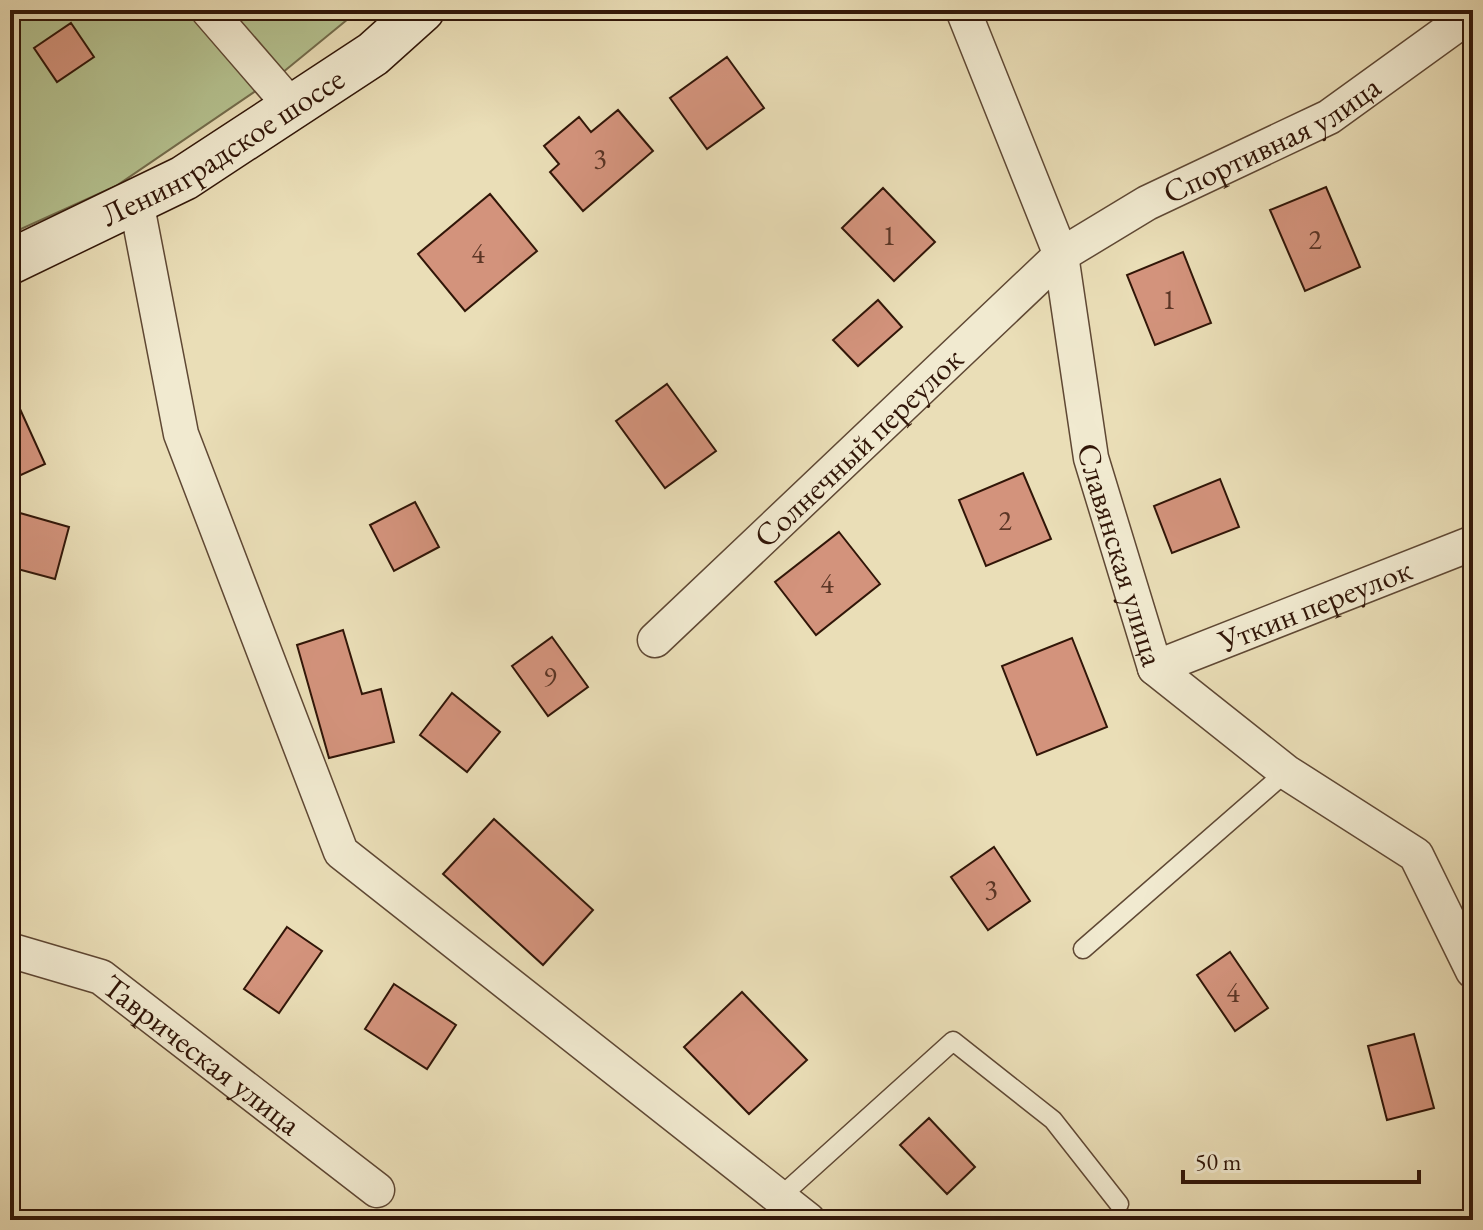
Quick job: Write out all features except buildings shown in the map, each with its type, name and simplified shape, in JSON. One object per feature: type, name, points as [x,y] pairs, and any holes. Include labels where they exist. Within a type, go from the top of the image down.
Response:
[{"type":"main road","name":"Ленинградское шоссе","points":[[10,262],[184,178],[373,54],[422,10]]},
{"type":"street","points":[[208,10],[292,107]]},
{"type":"street","name":"Славянская улица","points":[[963,10],[1061,255],[1091,458],[1155,668],[1286,772],[1416,855],[1473,971]]},
{"type":"street","name":"Спортивная улица","points":[[1061,255],[1147,203],[1329,117],[1473,13]]},
{"type":"street","points":[[136,201],[181,434],[341,852],[808,1220]]},
{"type":"street","name":"Солнечный переулок","points":[[655,640],[1061,255]]},
{"type":"street","name":"Уткин переулок","points":[[1155,668],[1473,543]]},
{"type":"street","name":"Таврическая улица","points":[[10,953],[16,952],[101,977],[377,1190]]},
{"type":"lane","points":[[1083,949],[1286,772]]},
{"type":"lane","points":[[780,1197],[953,1041],[1053,1120],[1119,1204]]},
{"type":"green space","points":[[10,10],[359,10],[282,73],[116,186],[10,234]]}]
